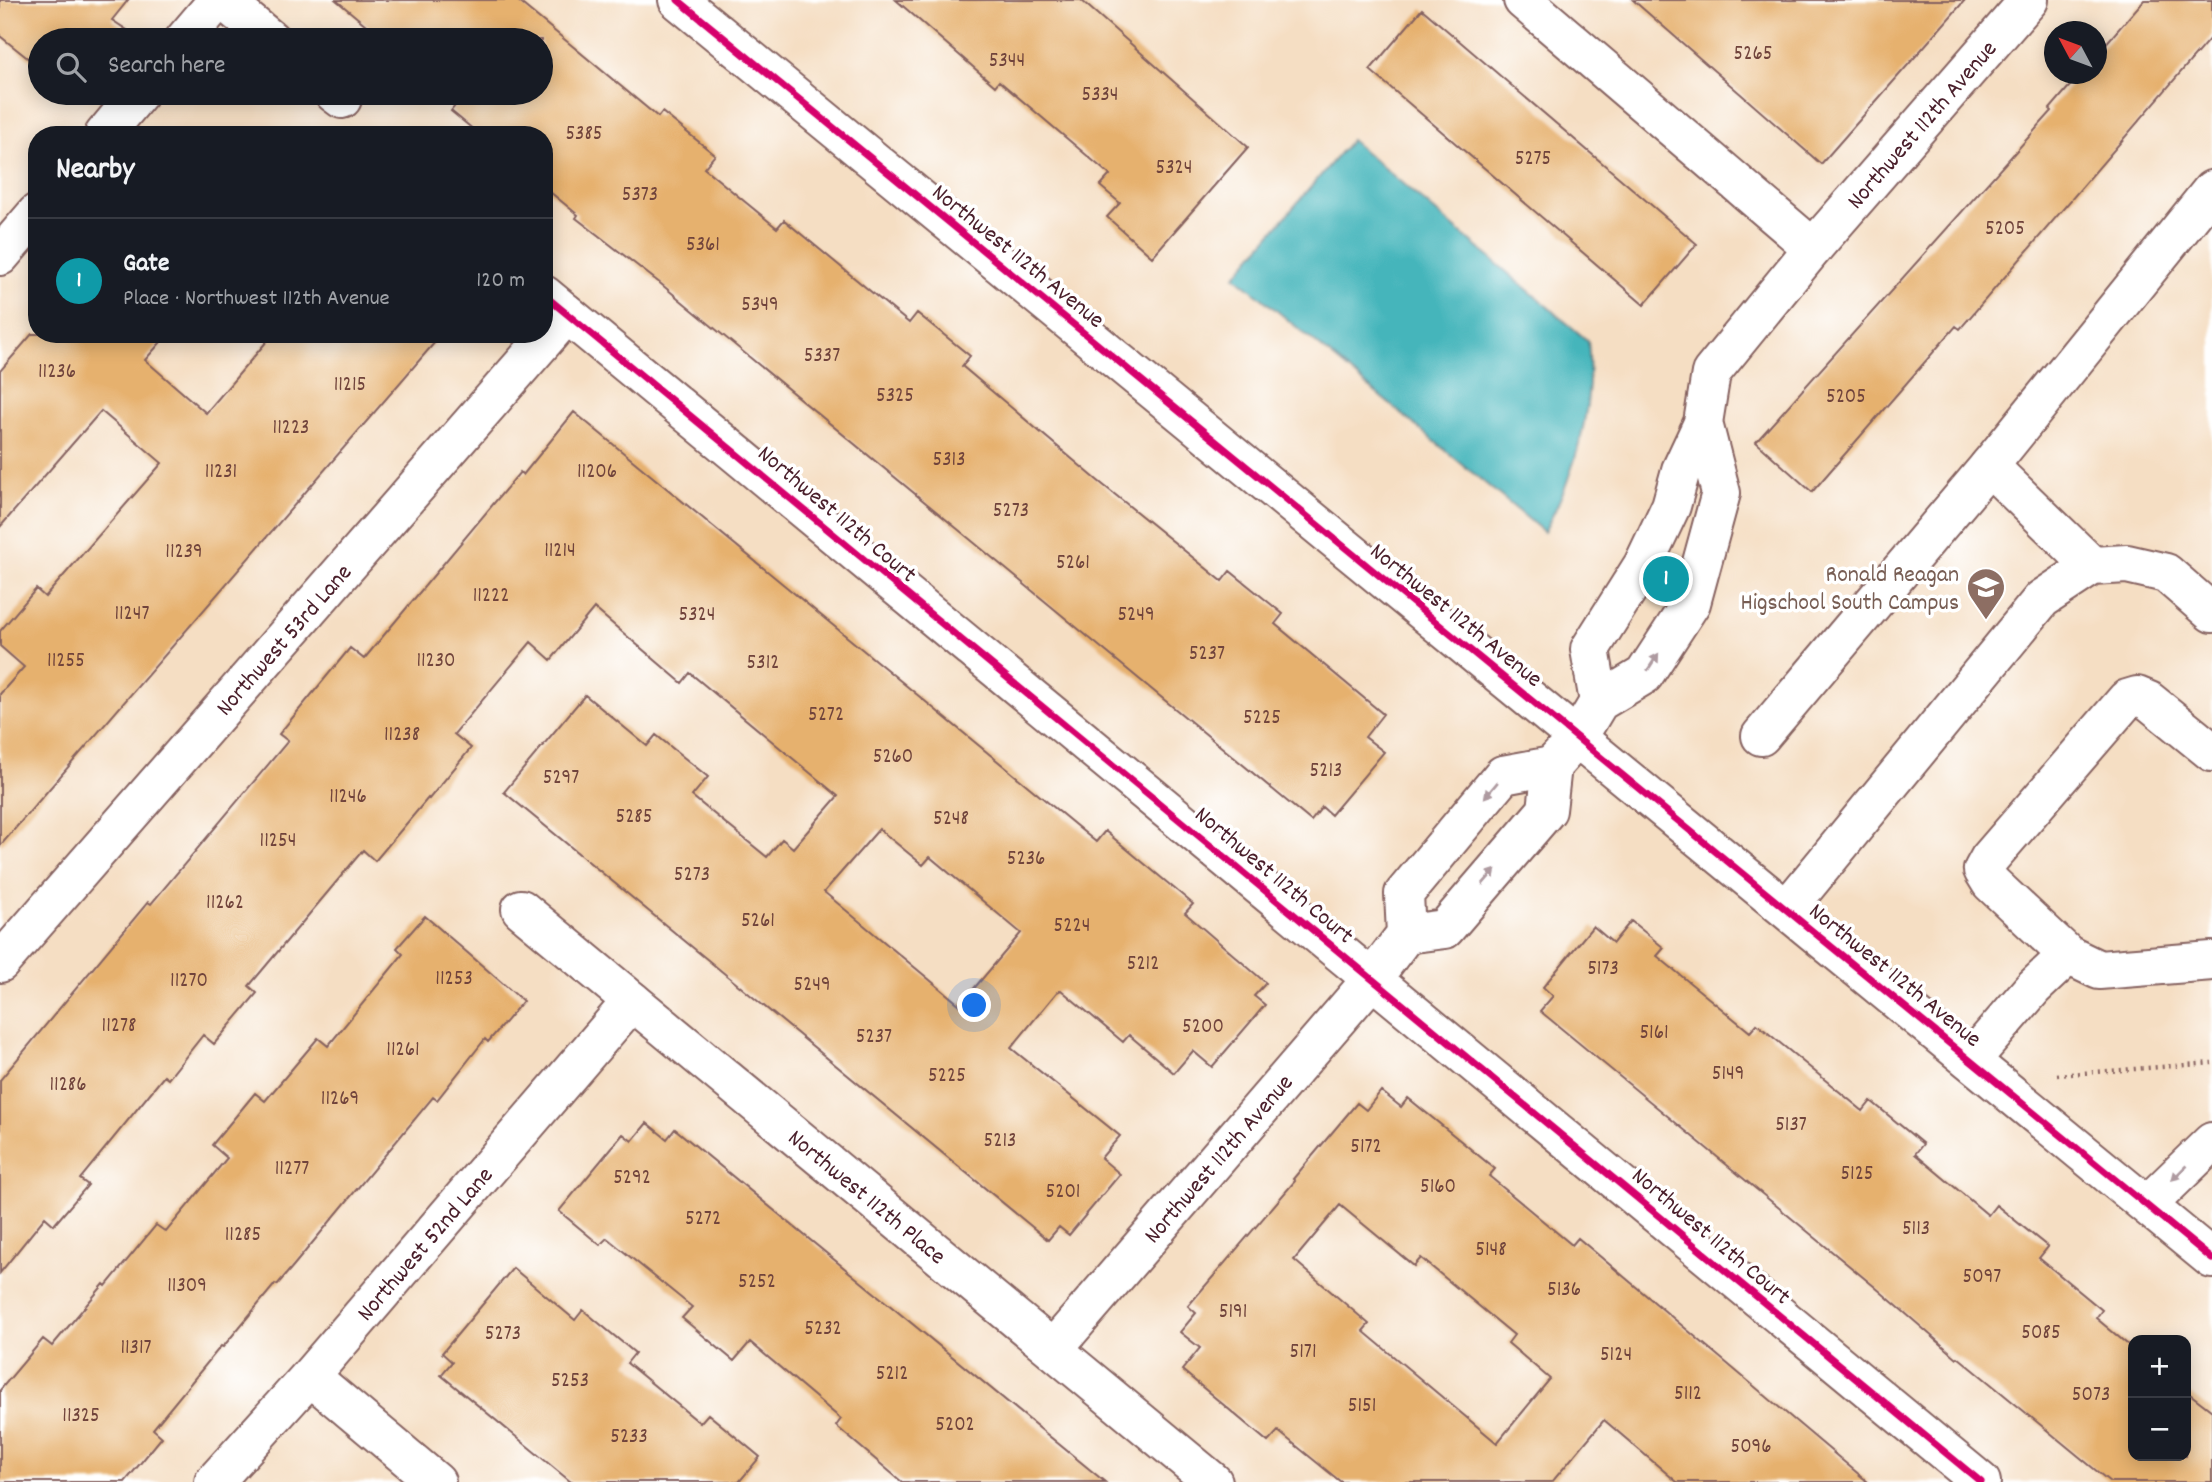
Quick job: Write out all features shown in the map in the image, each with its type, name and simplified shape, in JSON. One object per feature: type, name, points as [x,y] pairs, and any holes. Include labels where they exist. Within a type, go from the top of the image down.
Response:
[{"type":"street","points":[[195,28],[221,0],[256,28]]},
{"type":"street","name":"Northwest 112th Avenue","points":[[678,0],[2211,1256]]},
{"type":"street","points":[[1523,0],[1813,248]]},
{"type":"street","name":"Northwest 112th Avenue","points":[[1599,702],[1590,649],[1643,565],[1671,506],[1681,470],[1703,423],[1711,373],[1813,248],[2029,0]]},
{"type":"street","points":[[112,126],[129,105]]},
{"type":"street","points":[[1761,736],[1989,466],[2212,190]]},
{"type":"street","points":[[0,257],[28,224]]},
{"type":"street","name":"Northwest 112th Court","points":[[555,305],[1981,1482]]},
{"type":"street","name":"Northwest 53rd Lane","points":[[0,963],[523,343]]},
{"type":"street","name":"Northwest 112th Avenue","points":[[1552,766],[1577,737],[1599,702],[1644,675],[1691,603],[1721,493],[1703,423]]},
{"type":"street","points":[[1989,466],[2092,566]]},
{"type":"street","points":[[1671,506],[1713,525]]},
{"type":"street","points":[[1787,909],[2042,598],[2092,566],[2127,564],[2166,573],[2212,612]]},
{"type":"street","points":[[2212,752],[2149,701],[2137,696],[2127,699],[1989,859],[1983,870],[1992,883],[2068,955],[2099,970],[2212,961]]},
{"type":"street","points":[[1552,766],[1547,810],[1445,929],[1406,934],[1404,894],[1503,775],[1552,766]]},
{"type":"street","name":"Northwest 112th Place","points":[[521,909],[1213,1482]]},
{"type":"street","name":"Northwest 112th Avenue","points":[[1053,1349],[1372,979],[1406,934]]},
{"type":"street","points":[[1970,1060],[2033,988],[2068,955]]},
{"type":"street","name":"Northwest 52nd Lane","points":[[215,1482],[310,1376],[632,1001]]},
{"type":"street","points":[[2147,1205],[2212,1142]]},
{"type":"street","points":[[310,1376],[436,1482]]},
{"type":"path","points":[[2057,1075],[2212,1063]]},
{"type":"water","points":[[1351,140],[1588,341],[1588,391],[1580,440],[1565,487],[1544,532],[1235,276]]},
{"type":"building","points":[[0,0],[128,0],[112,20],[124,28],[28,28],[28,58],[0,36]]},
{"type":"building","points":[[336,0],[517,0],[551,28],[370,28]]},
{"type":"building","points":[[896,0],[1081,0],[1248,147],[1152,257],[1107,217],[1120,203],[1100,186],[1110,175],[999,81],[995,86]]},
{"type":"building","points":[[1633,0],[1965,0],[1821,164]]},
{"type":"building","points":[[2144,0],[2212,0],[2212,36],[1960,329],[1956,326],[1812,492],[1756,442],[2052,111],[2050,109],[2071,84],[2107,84],[2107,42]]},
{"type":"building","points":[[1422,9],[1697,244],[1644,305],[1370,70]]},
{"type":"building","points":[[553,30],[658,117],[662,112],[715,155],[704,168],[777,228],[784,220],[909,323],[917,313],[970,356],[962,366],[1097,480],[1222,581],[1230,571],[1283,614],[1275,624],[1383,714],[1365,737],[1384,752],[1331,815],[1322,807],[1311,821],[661,284],[576,218],[578,215],[553,194],[553,126],[469,126],[451,111],[456,105],[553,105]]},
{"type":"building","points":[[28,339],[28,343],[160,343],[145,360],[206,413],[265,343],[434,343],[0,846],[0,694],[24,667],[0,646],[0,631],[36,589],[45,597],[162,463],[101,411],[0,527],[0,371]]},
{"type":"building","points":[[574,412],[1096,842],[1105,831],[1193,904],[1185,913],[1266,983],[1254,996],[1265,1005],[1212,1067],[1193,1051],[1174,1073],[1129,1035],[1123,1042],[1061,990],[1057,992],[1011,1048],[1120,1136],[1101,1158],[1120,1174],[1069,1235],[1059,1227],[1048,1240],[504,792],[585,695],[647,746],[656,735],[708,777],[692,796],[767,857],[782,839],[793,848],[838,796],[690,673],[682,683],[594,608],[551,660],[531,642],[454,734],[471,748],[429,799],[375,861],[363,850],[249,986],[257,993],[214,1044],[203,1035],[168,1079],[164,1076],[80,1179],[88,1185],[54,1225],[45,1217],[0,1273],[0,1080],[148,902],[151,904],[288,741],[279,734],[350,648],[364,659],[520,472],[523,475]],"holes":[[[879,829],[923,865],[930,857],[1021,933],[960,1005],[824,892]]]},
{"type":"building","points":[[425,916],[523,1001],[488,1042],[485,1039],[437,1100],[433,1097],[277,1285],[275,1284],[223,1347],[221,1346],[153,1429],[162,1437],[125,1482],[0,1482],[0,1390],[43,1339],[52,1346],[156,1225],[166,1232],[227,1158],[212,1145],[255,1093],[265,1101],[318,1038],[328,1046],[403,954],[397,948]]},
{"type":"building","points":[[1631,921],[1664,948],[1657,956],[1750,1032],[1757,1024],[1863,1111],[1871,1101],[1923,1144],[1915,1154],[1988,1215],[1996,1205],[2048,1247],[2039,1258],[2102,1310],[2096,1318],[2128,1345],[2128,1461],[2191,1461],[2191,1395],[2212,1411],[2212,1482],[2110,1482],[1540,1011],[1553,996],[1543,987],[1593,926],[1613,943]]},
{"type":"building","points":[[1381,1091],[1401,1107],[1408,1098],[1495,1169],[1489,1176],[1572,1245],[1578,1238],[1868,1482],[1677,1482],[1604,1420],[1552,1482],[1341,1482],[1278,1431],[1268,1442],[1182,1370],[1200,1348],[1180,1332],[1196,1313],[1188,1306],[1295,1181],[1293,1179],[1357,1103],[1366,1110]],"holes":[[[1340,1205],[1414,1266],[1421,1258],[1514,1335],[1508,1343],[1550,1379],[1497,1443],[1363,1331],[1369,1324],[1294,1260]]]},
{"type":"building","points":[[647,1123],[667,1139],[675,1129],[1105,1482],[902,1482],[836,1426],[841,1419],[750,1342],[734,1361],[682,1318],[692,1307],[607,1238],[600,1245],[559,1211],[623,1134],[632,1141]]},
{"type":"building","points":[[513,1268],[575,1320],[583,1310],[635,1353],[627,1363],[700,1423],[708,1414],[760,1457],[739,1482],[571,1482],[441,1375],[452,1362],[442,1353]]},
{"type":"cycle path","points":[[678,0],[2212,1259]]},
{"type":"cycle path","points":[[553,302],[1981,1482]]},
{"type":"place","name":"Gate","points":[[1666,579]]},
{"type":"place","name":"Ronald Reagan Higschool South Campus","points":[[1986,621]]}]
